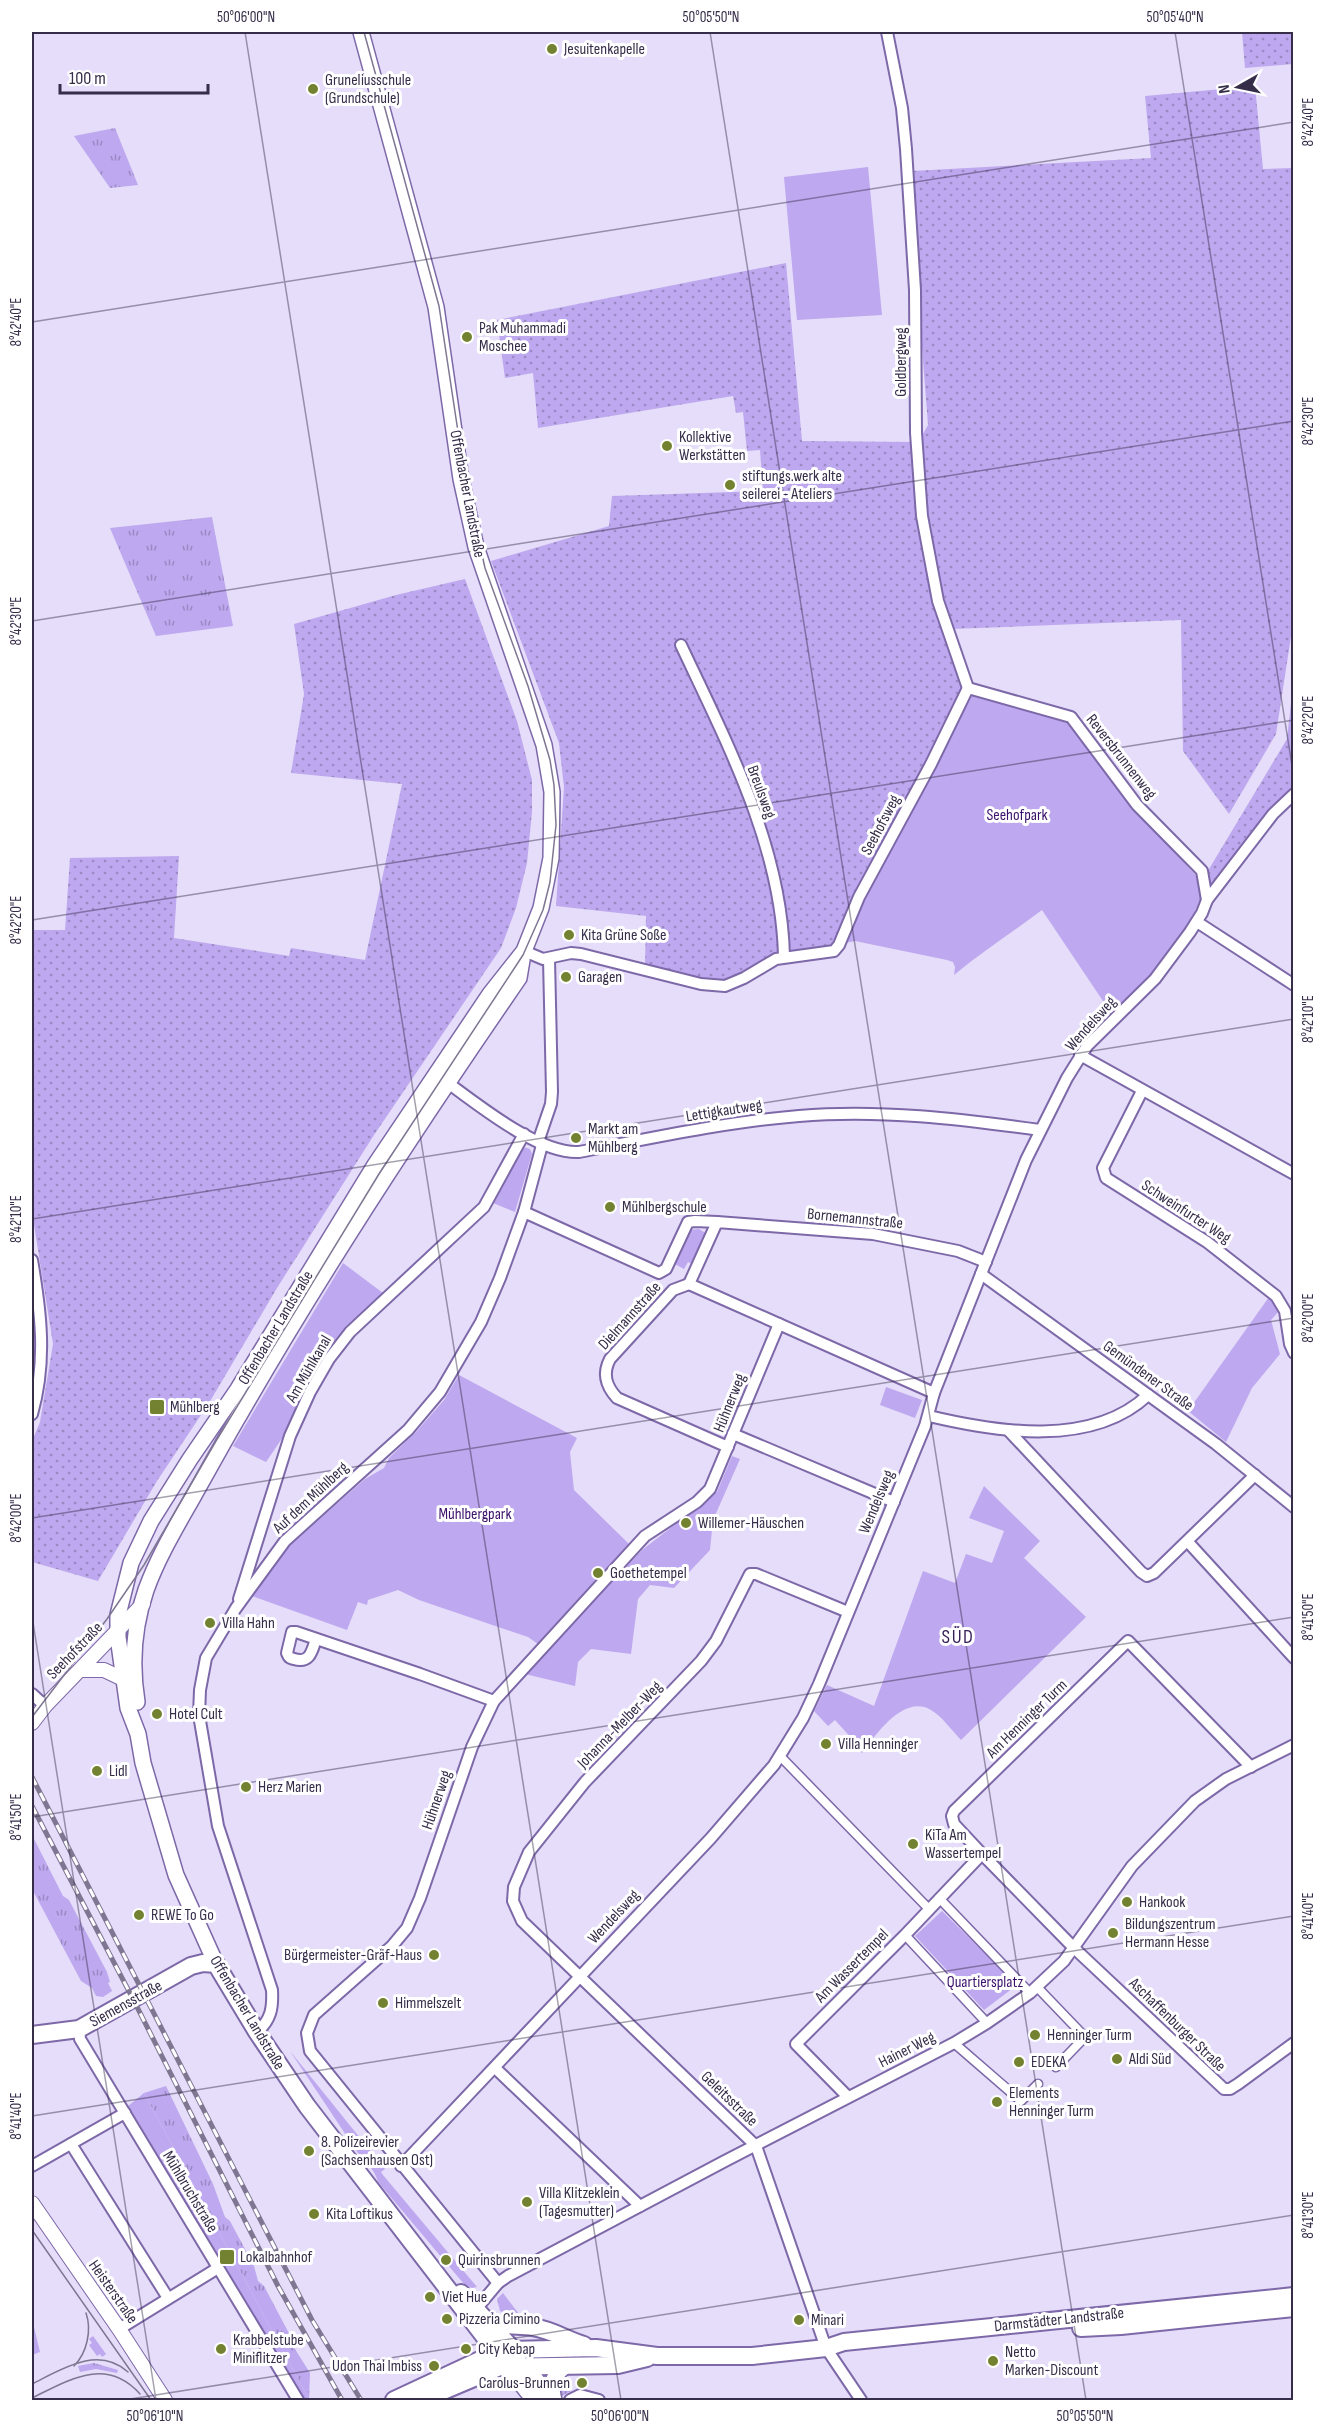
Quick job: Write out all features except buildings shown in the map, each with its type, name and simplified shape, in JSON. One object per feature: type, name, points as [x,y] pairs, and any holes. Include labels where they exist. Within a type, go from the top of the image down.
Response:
[{"type":"main road","name":"Offenbacher Landstraße","points":[[361,32],[436,307],[461,479],[476,547],[491,596],[537,723],[551,779],[553,825],[549,876],[542,908],[524,951],[490,994],[265,1370],[167,1543],[156,1566],[137,1624],[134,1670],[138,1734],[143,1763],[176,1875],[216,1964],[257,2032],[307,2106],[507,2366]]},
{"type":"main road","name":"Offenbacher Landstraße","points":[[138,1734],[128,1708],[118,1630],[120,1602],[131,1563],[140,1542],[190,1459],[238,1389],[375,1165],[441,1078]]},
{"type":"main road","points":[[205,1439],[216,1441],[220,1449]]},
{"type":"main road","points":[[191,1966],[202,1935]]},
{"type":"main road","name":"Siemensstraße","points":[[32,2035],[79,2029],[191,1966],[216,1964]]},
{"type":"main road","name":"Offenbacher Landstraße","points":[[423,2257],[477,2308],[526,2366]]},
{"type":"main road","name":"Darmstädter Landstraße","points":[[826,2348],[844,2342],[1293,2296]]},
{"type":"main road","name":"Darmstädter Landstraße","points":[[394,2400],[497,2352],[514,2350],[596,2348],[657,2356],[752,2356],[826,2348],[845,2350],[1121,2326],[1293,2308]]},
{"type":"main road","points":[[490,2322],[500,2326],[533,2327],[551,2331],[574,2342],[596,2348]]},
{"type":"main road","points":[[514,2350],[507,2366],[534,2400]]},
{"type":"main road","name":"Darmstädter Landstraße","points":[[423,2400],[507,2366],[618,2365],[657,2356]]},
{"type":"main road","points":[[526,2366],[553,2400]]},
{"type":"main road","points":[[553,2400],[552,2383],[555,2374],[564,2367]]},
{"type":"street","name":"Goldbergweg","points":[[887,32],[902,108],[906,149],[915,290],[916,434],[921,516],[939,601],[968,688]]},
{"type":"street","name":"Breulsweg","points":[[681,645],[721,731],[761,835],[781,910],[784,957]]},
{"type":"street","name":"Reversbrunnenweg","points":[[968,688],[1071,717],[1137,805],[1202,871],[1207,900]]},
{"type":"street","name":"Seehofsweg","points":[[784,957],[830,952],[839,945],[860,897],[931,764],[968,688]]},
{"type":"street","name":"Wendelsweg","points":[[401,2166],[711,1838],[780,1756],[811,1702],[929,1416],[934,1393],[1040,1130],[1080,1055],[1108,1023],[1155,979],[1197,922],[1207,900],[1273,814],[1293,794]]},
{"type":"street","points":[[1197,922],[1293,984]]},
{"type":"street","points":[[524,951],[543,959],[564,954],[581,954],[701,984],[725,986],[733,984],[767,963],[784,957]]},
{"type":"street","name":"Auf dem Mühlberg","points":[[257,2032],[267,2024],[272,2007],[272,1990],[218,1826],[199,1715],[200,1690],[206,1658],[236,1608],[285,1541],[408,1430],[440,1392],[481,1322],[524,1212],[551,1104],[549,959]]},
{"type":"street","points":[[1080,1055],[1293,1174]]},
{"type":"street","name":"Lettigkautweg","points":[[441,1078],[540,1144],[564,1152],[579,1152],[760,1120],[834,1114],[910,1114],[1040,1130]]},
{"type":"street","name":"Schweinfurter Weg","points":[[1142,1091],[1103,1168],[1106,1178],[1206,1242],[1276,1296],[1285,1311],[1293,1353]]},
{"type":"street","name":"Am Mühlkanal","points":[[236,1608],[285,1448],[310,1392],[329,1359],[350,1332],[484,1207],[524,1134]]},
{"type":"street","name":"Bornemannstraße","points":[[524,1212],[662,1273],[688,1222],[695,1221],[873,1234],[958,1251],[986,1262]]},
{"type":"street","points":[[717,1222],[690,1284],[934,1393]]},
{"type":"street","points":[[32,1260],[42,1348],[39,1387],[32,1414]]},
{"type":"street","name":"Gemündener Straße","points":[[981,1274],[1216,1444],[1293,1507]]},
{"type":"street","name":"Dielmannstraße","points":[[690,1284],[674,1290],[616,1352],[608,1364],[606,1379],[617,1398],[728,1447]]},
{"type":"street","name":"Hühnerweg","points":[[498,2283],[310,2051],[307,2032],[318,2009],[392,1946],[406,1928],[420,1898],[471,1748],[494,1701],[645,1536],[706,1494],[728,1447],[778,1324]]},
{"type":"street","points":[[929,1416],[962,1424],[1008,1430],[1048,1431],[1109,1420],[1130,1410],[1148,1395]]},
{"type":"street","points":[[1008,1430],[1133,1564],[1147,1576],[1154,1573],[1188,1542],[1255,1475]]},
{"type":"street","points":[[733,1434],[894,1502]]},
{"type":"street","points":[[1188,1542],[1293,1658]]},
{"type":"street","name":"Johanna-Melber-Weg","points":[[579,1976],[522,1921],[516,1911],[513,1901],[514,1887],[529,1852],[585,1782],[700,1661],[716,1641],[750,1574],[756,1574],[848,1612]]},
{"type":"street","name":"Seehofstraße","points":[[32,1723],[45,1706],[142,1604]]},
{"type":"street","points":[[316,1639],[494,1701]]},
{"type":"street","name":"Am Henninger Turm","points":[[1074,1948],[954,1824],[952,1816],[954,1811],[1128,1641],[1251,1767]]},
{"type":"street","points":[[81,1670],[104,1670],[123,1679]]},
{"type":"street","points":[[32,1694],[45,1706]]},
{"type":"street","name":"Hainer Weg","points":[[477,2308],[498,2283],[640,2206],[954,2043],[987,2023],[1033,1990],[1074,1948],[1114,1888],[1161,1834],[1212,1787],[1293,1745]]},
{"type":"street","points":[[780,1756],[929,1909]]},
{"type":"street","name":"Am Wassertempel","points":[[848,2097],[796,2044],[982,1854]]},
{"type":"street","points":[[939,1898],[1033,1990],[1085,2037],[1056,2067]]},
{"type":"street","points":[[905,1935],[987,2023]]},
{"type":"street","name":"Aschaffenburger Straße","points":[[1074,1948],[1224,2089],[1228,2090],[1238,2084],[1293,2043]]},
{"type":"street","name":"Geleitsstraße","points":[[579,1976],[756,2146],[826,2348],[861,2400]]},
{"type":"street","name":"Mühlbruchstraße","points":[[79,2029],[80,2039],[298,2400]]},
{"type":"street","points":[[954,2043],[1021,2101],[1038,2084]]},
{"type":"street","points":[[495,2068],[640,2206]]},
{"type":"street","points":[[32,2166],[125,2113]]},
{"type":"street","points":[[71,2144],[168,2298]]},
{"type":"street","name":"Heisterstraße","points":[[32,2203],[165,2400]]},
{"type":"street","points":[[119,2329],[218,2268]]},
{"type":"street","points":[[570,2400],[580,2396],[599,2400]]},
{"type":"green space","points":[[1242,32],[1293,32],[1293,64],[1245,68]]},
{"type":"green space","points":[[1255,86],[1263,169],[1293,168],[1294,617],[1276,734],[1229,814],[1183,751],[1181,620],[952,629],[932,548],[920,439],[928,425],[912,171],[1151,158],[1145,96]]},
{"type":"green space","points":[[115,128],[138,185],[110,188],[74,136]]},
{"type":"green space","points":[[868,167],[882,315],[797,320],[784,177]]},
{"type":"green space","points":[[786,263],[802,441],[913,442],[920,515],[964,690],[832,947],[780,955],[729,981],[717,982],[645,967],[646,916],[556,906],[564,787],[559,743],[491,561],[609,526],[612,496],[763,491],[760,450],[747,451],[743,412],[736,413],[733,396],[538,428],[533,373],[505,378],[497,320]]},
{"type":"green space","points":[[212,517],[233,626],[156,636],[110,528]]},
{"type":"green space","points":[[465,579],[517,721],[532,780],[532,812],[527,863],[516,908],[501,948],[374,1135],[277,1288],[209,1403],[157,1481],[98,1581],[32,1562],[32,1441],[40,1422],[53,1344],[32,1212],[32,930],[65,930],[70,858],[179,856],[174,938],[289,956],[291,948],[365,960],[402,784],[291,773],[304,694],[294,624],[396,595]]},
{"type":"green space","points":[[1293,685],[1293,787],[1269,810],[1211,885],[1206,874],[1287,739]]},
{"type":"green space","name":"Seehofpark","points":[[967,695],[982,697],[1071,724],[1135,809],[1199,879],[1201,898],[1190,922],[1148,978],[1111,1013],[1042,910],[954,975],[953,962],[947,960],[855,941],[845,943],[867,886]]},
{"type":"green space","points":[[523,1147],[530,1149],[532,1154],[515,1212],[493,1203]]},
{"type":"green space","points":[[699,1229],[707,1234],[692,1264],[688,1262],[684,1269],[675,1264],[688,1230]]},
{"type":"green space","points":[[343,1263],[387,1296],[339,1345],[300,1412],[266,1462],[233,1446]]},
{"type":"green space","points":[[1269,1297],[1279,1311],[1271,1320],[1280,1354],[1252,1388],[1226,1442],[1188,1411]]},
{"type":"green space","name":"Mühlbergpark","points":[[459,1375],[577,1438],[570,1452],[574,1490],[630,1545],[538,1644],[528,1637],[419,1600],[398,1590],[368,1600],[367,1605],[358,1602],[347,1630],[252,1596],[287,1548],[365,1479],[384,1468],[389,1458],[444,1400]]},
{"type":"green space","points":[[886,1387],[922,1400],[915,1418],[880,1405]]},
{"type":"green space","points":[[732,1456],[740,1459],[713,1520],[710,1550],[674,1588],[650,1585],[638,1599],[631,1654],[591,1649],[578,1662],[575,1686],[525,1674],[642,1550],[717,1492]]},
{"type":"green space","points":[[984,1486],[1040,1541],[1024,1558],[1086,1617],[961,1740],[931,1710],[910,1707],[891,1719],[862,1753],[852,1744],[854,1741],[835,1720],[828,1726],[814,1711],[827,1685],[874,1706],[923,1571],[955,1583],[966,1554],[992,1563],[1004,1531],[969,1518]]},
{"type":"green space","points":[[32,1835],[63,1896],[69,1900],[107,1972],[110,1982],[108,1983],[112,1991],[103,1997],[96,1996],[92,1988],[81,1981],[32,1889]]},
{"type":"green space","name":"Quartiersplatz","points":[[942,1911],[1017,1985],[984,2010],[915,1936]]},
{"type":"green space","points":[[290,2051],[385,2169],[381,2172],[383,2175],[477,2287],[472,2288],[464,2284],[378,2182]]},
{"type":"green space","points":[[166,2086],[213,2184],[225,2217],[230,2221],[254,2266],[258,2281],[264,2286],[292,2339],[293,2346],[310,2373],[309,2399],[144,2093]]},
{"type":"green space","points":[[144,2093],[309,2399],[304,2400],[128,2106]]},
{"type":"green space","points":[[503,2293],[519,2314],[506,2314],[500,2311],[497,2299]]},
{"type":"green space","points":[[32,2319],[40,2352],[32,2355]]},
{"type":"green space","points":[[93,2336],[106,2354],[102,2357],[100,2354],[97,2356],[89,2345],[92,2343],[89,2339]]},
{"type":"green space","points":[[94,2363],[118,2370],[117,2373],[96,2369],[80,2372],[78,2366]]},
{"type":"green space","points":[[567,2379],[572,2379],[571,2391],[562,2396],[560,2385]]},
{"type":"tram line","points":[[32,1717],[107,1619],[144,1565],[216,1441],[379,1174],[523,955],[543,910],[550,882],[556,825],[550,760],[528,686],[485,568],[465,478],[439,306],[364,32]]},
{"type":"tram line","points":[[32,2230],[151,2400]]},
{"type":"tram line","points":[[74,2366],[82,2355],[87,2341],[86,2313]]},
{"type":"tram line","points":[[32,2384],[68,2366],[92,2360],[105,2360],[128,2372]]},
{"type":"tram line","points":[[32,2398],[73,2379],[101,2374],[114,2376],[140,2394]]},
{"type":"railway","points":[[32,1777],[312,2320],[361,2400]]},
{"type":"railway","points":[[32,1806],[132,1997],[278,2286],[342,2400]]},
{"type":"place","name":"Jesuitenkapelle","points":[[552,49]]},
{"type":"place","name":"Gruneliusschule (Grundschule)","points":[[313,89]]},
{"type":"place","name":"Pak Muhammadi Moschee","points":[[467,337]]},
{"type":"place","name":"Kollektive Werkstätten","points":[[667,446]]},
{"type":"place","name":"stiftungs.werk alte seilerei - Ateliers","points":[[730,485]]},
{"type":"place","name":"Kita Grüne Soße","points":[[569,935]]},
{"type":"place","name":"Garagen","points":[[566,977]]},
{"type":"place","name":"Markt am Mühlberg","points":[[576,1138]]},
{"type":"place","name":"Mühlbergschule","points":[[610,1207]]},
{"type":"place","name":"Mühlberg","points":[[157,1407]]},
{"type":"place","name":"Willemer-Häuschen","points":[[686,1523]]},
{"type":"place","name":"Goethetempel","points":[[598,1573]]},
{"type":"place","name":"Villa Hahn","points":[[210,1623]]},
{"type":"place","name":"Hotel Cult","points":[[157,1714]]},
{"type":"place","name":"Villa Henninger","points":[[826,1744]]},
{"type":"place","name":"Lidl","points":[[97,1771]]},
{"type":"place","name":"Herz Marien","points":[[246,1787]]},
{"type":"place","name":"KiTa Am Wassertempel","points":[[913,1844]]},
{"type":"place","name":"Hankook","points":[[1127,1902]]},
{"type":"place","name":"REWE To Go","points":[[139,1915]]},
{"type":"place","name":"Bildungszentrum Hermann Hesse","points":[[1113,1933]]},
{"type":"place","name":"Bürgermeister-Gräf-Haus","points":[[434,1955]]},
{"type":"place","name":"Himmelszelt","points":[[383,2003]]},
{"type":"place","name":"Henninger Turm","points":[[1035,2035]]},
{"type":"place","name":"Aldi Süd","points":[[1117,2059]]},
{"type":"place","name":"EDEKA","points":[[1019,2062]]},
{"type":"place","name":"Elements Henninger Turm","points":[[997,2102]]},
{"type":"place","name":"8. Polizeirevier (Sachsenhausen Ost)","points":[[309,2151]]},
{"type":"place","name":"Villa Klitzeklein (Tagesmutter)","points":[[527,2202]]},
{"type":"place","name":"Kita Loftikus","points":[[314,2214]]},
{"type":"place","name":"Lokalbahnhof","points":[[227,2257]]},
{"type":"place","name":"Quirinsbrunnen","points":[[446,2260]]},
{"type":"place","name":"Viet Hue","points":[[430,2297]]},
{"type":"place","name":"Pizzeria Cimino","points":[[447,2319]]},
{"type":"place","name":"Minari","points":[[799,2320]]},
{"type":"place","name":"Krabbelstube Miniflitzer","points":[[221,2349]]},
{"type":"place","name":"City Kebap","points":[[466,2349]]},
{"type":"place","name":"Netto Marken-Discount","points":[[993,2361]]},
{"type":"place","name":"Udon Thai Imbiss","points":[[434,2366]]},
{"type":"place","name":"Carolus-Brunnen","points":[[582,2383]]},
{"type":"district","name":"SÜD","points":[[958,1637]]}]
